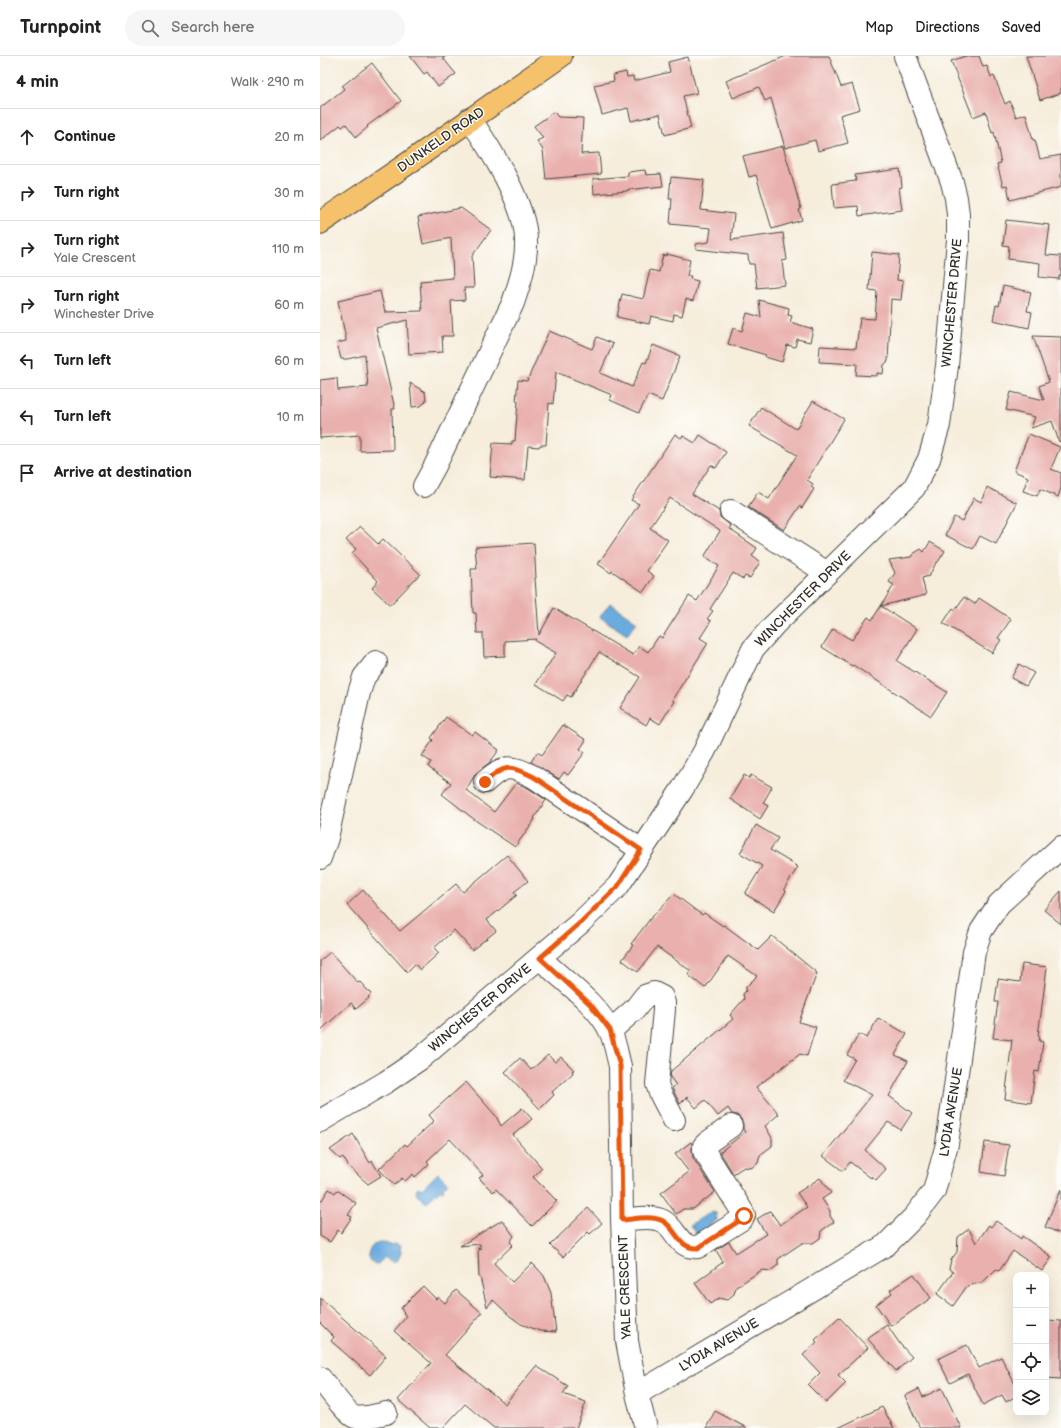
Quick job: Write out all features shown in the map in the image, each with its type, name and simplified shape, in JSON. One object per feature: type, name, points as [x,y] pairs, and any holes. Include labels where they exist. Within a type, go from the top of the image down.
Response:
[{"type":"main road","name":"DUNKELD ROAD","points":[[320,222],[401,168],[561,56]]},
{"type":"street","name":"WINCHESTER DRIVE","points":[[320,1120],[386,1082],[420,1059],[540,958],[580,923],[618,886],[683,788],[704,752],[753,649],[774,625],[914,488],[929,459],[939,425],[947,366],[958,240],[958,214],[952,182],[905,56]]},
{"type":"street","points":[[424,486],[513,302],[521,280],[526,254],[525,231],[513,192],[483,138],[470,119]]},
{"type":"street","points":[[731,511],[827,573]]},
{"type":"street","points":[[320,858],[326,838],[358,693],[364,677],[376,662]]},
{"type":"street","points":[[485,782],[496,772],[504,768],[523,771],[641,850]]},
{"type":"street","name":"LYDIA AVENUE","points":[[637,1394],[886,1245],[915,1216],[934,1191],[947,1144],[974,952],[981,931],[999,904],[1061,847]]},
{"type":"street","name":"YALE CRESCENT","points":[[540,958],[591,1005],[610,1030],[620,1066],[622,1220],[627,1341],[637,1394],[646,1428]]},
{"type":"street","points":[[610,1030],[635,1009],[645,996],[654,993],[662,997],[664,1010],[657,1084],[674,1120]]},
{"type":"street","points":[[622,1220],[655,1218],[663,1221],[688,1247],[698,1248],[742,1219],[744,1216],[742,1211],[704,1151],[704,1146],[707,1143],[731,1126]]},
{"type":"street","points":[[320,1378],[353,1417],[365,1418],[386,1413]]},
{"type":"water","points":[[610,603],[637,622],[627,635],[600,617]]},
{"type":"water","points":[[438,1173],[448,1183],[443,1187],[444,1190],[440,1190],[426,1203],[417,1194],[416,1190],[418,1187],[422,1189]]},
{"type":"water","points":[[711,1212],[716,1213],[717,1220],[697,1234],[690,1225]]},
{"type":"water","points":[[379,1242],[384,1242],[389,1245],[396,1244],[400,1246],[401,1253],[398,1260],[393,1262],[384,1257],[378,1264],[372,1263],[369,1257],[371,1248]]},
{"type":"building","points":[[410,56],[446,56],[443,58],[456,74],[438,87],[427,72],[424,74]]},
{"type":"building","points":[[786,56],[829,56],[841,87],[852,84],[860,109],[840,115],[848,143],[818,151],[815,140],[785,148],[771,98],[765,101],[759,87],[733,98],[726,81]]},
{"type":"building","points":[[966,56],[979,56],[983,67],[987,66],[991,77],[994,76],[1005,104],[1010,101],[1016,117],[1026,114],[1040,159],[1061,155],[1061,187],[1010,200],[1007,185],[1003,186],[997,164],[1001,163],[994,132],[992,133],[986,112],[973,117],[951,61]]},
{"type":"building","points":[[1026,56],[1061,56],[1061,93],[1040,100]]},
{"type":"building","points":[[688,57],[697,93],[683,96],[691,128],[665,135],[660,114],[631,121],[628,108],[602,115],[594,85],[614,81],[613,75],[626,72],[627,77],[633,76],[634,81],[670,72],[668,62]]},
{"type":"building","points":[[372,63],[401,101],[367,126],[368,127],[356,137],[346,124],[342,127],[340,125],[320,141],[320,108],[344,89],[342,86]]},
{"type":"building","points":[[554,112],[558,117],[583,118],[581,154],[599,153],[601,174],[546,179],[543,150],[537,141],[543,138],[534,126]]},
{"type":"building","points":[[783,146],[801,209],[799,210],[802,220],[772,229],[756,175],[749,177],[743,156]]},
{"type":"building","points":[[900,169],[902,187],[899,188],[902,210],[859,216],[858,206],[834,208],[832,184],[856,181],[855,175]]},
{"type":"building","points":[[645,170],[646,175],[661,174],[663,186],[594,194],[593,179],[628,176],[628,172]]},
{"type":"building","points":[[671,177],[704,180],[701,210],[734,214],[731,240],[783,233],[787,260],[782,261],[785,285],[757,288],[754,264],[749,264],[748,255],[696,249],[696,244],[709,242],[711,228],[670,224],[672,199],[669,199]]},
{"type":"building","points":[[461,208],[491,230],[472,256],[474,288],[464,288],[465,300],[451,301],[453,336],[442,336],[443,352],[409,354],[407,320],[376,328],[395,409],[392,409],[393,450],[360,451],[360,435],[320,438],[320,380],[337,378],[338,390],[368,387],[365,355],[341,359],[337,343],[346,341],[346,339],[338,301],[380,291],[385,312],[422,311],[420,281],[453,278],[451,238],[423,244],[418,217]]},
{"type":"building","points":[[1006,220],[1050,225],[1046,255],[1061,256],[1061,276],[1059,276],[1059,279],[1039,277],[1040,263],[1008,259],[1009,246],[1003,245]]},
{"type":"building","points":[[872,252],[899,255],[897,280],[903,281],[901,300],[891,299],[888,361],[884,365],[883,374],[877,373],[877,376],[856,375],[857,364],[819,362],[820,346],[856,348],[860,318],[875,319],[877,291],[869,290]]},
{"type":"building","points":[[667,254],[690,260],[687,276],[691,276],[690,279],[698,281],[693,301],[686,299],[682,316],[674,314],[673,321],[651,316],[649,324],[617,317],[622,294],[643,299],[650,270],[659,272],[663,255],[666,256]]},
{"type":"building","points":[[1003,286],[1031,292],[1027,311],[1032,312],[1029,328],[993,320],[996,305],[999,306]]},
{"type":"building","points":[[759,300],[789,308],[788,315],[792,316],[790,322],[813,329],[810,342],[797,339],[795,347],[787,345],[782,362],[765,357],[766,355],[728,344],[733,328],[742,331],[747,313],[761,317]]},
{"type":"building","points":[[549,331],[592,349],[597,337],[613,344],[600,373],[632,387],[643,362],[646,363],[653,345],[680,356],[662,401],[648,395],[639,413],[610,400],[612,395],[556,372],[553,404],[549,403],[546,445],[540,445],[539,447],[528,446],[525,480],[490,477],[493,443],[512,444],[512,441],[515,441],[518,380],[527,381]]},
{"type":"building","points":[[1033,336],[1061,337],[1061,441],[1059,442],[1052,421],[1031,428],[1035,417],[1006,410],[1011,392],[1044,400],[1039,386],[1049,382]]},
{"type":"building","points":[[410,383],[425,392],[426,401],[421,406],[412,407]]},
{"type":"building","points":[[813,401],[844,419],[807,480],[813,484],[811,487],[814,489],[802,508],[800,506],[784,530],[748,507],[758,492],[769,499],[797,455],[749,426],[761,407],[796,429]]},
{"type":"building","points":[[675,434],[681,438],[683,436],[695,443],[700,435],[726,452],[716,468],[711,465],[692,494],[719,511],[720,517],[731,526],[729,529],[757,548],[752,556],[760,562],[750,578],[745,576],[743,579],[733,573],[710,609],[713,611],[707,619],[711,621],[700,638],[708,643],[672,700],[674,701],[660,724],[650,718],[646,725],[620,708],[640,677],[599,652],[571,697],[567,695],[563,701],[536,684],[556,653],[535,641],[536,639],[505,641],[505,656],[484,657],[483,633],[477,633],[476,613],[473,613],[471,569],[477,569],[475,547],[534,543],[539,635],[554,608],[633,655],[639,646],[648,652],[659,636],[662,638],[689,596],[697,601],[719,566],[704,557],[720,531],[670,498],[650,528],[668,540],[647,571],[654,576],[643,592],[612,571],[611,573],[598,564],[639,504],[631,500]]},
{"type":"building","points":[[1029,434],[1060,447],[1051,469],[1061,473],[1061,488],[1058,497],[1040,489],[1037,496],[1023,491],[1028,477],[1014,471]]},
{"type":"building","points":[[987,487],[1017,503],[996,544],[980,536],[973,549],[945,535],[954,517],[962,521],[974,498],[981,502]]},
{"type":"building","points":[[360,527],[378,544],[383,539],[420,574],[390,605],[372,588],[378,581],[352,553],[356,549],[346,540]]},
{"type":"building","points":[[930,542],[945,551],[929,576],[922,578],[926,595],[881,606],[917,629],[897,661],[947,692],[931,716],[853,665],[852,666],[822,647],[833,629],[852,640],[868,617],[872,620],[894,585],[889,582],[895,573],[889,560],[911,557],[921,549],[924,552]]},
{"type":"building","points":[[964,597],[975,604],[979,598],[1011,619],[998,638],[1001,640],[992,653],[943,623],[953,608],[955,610]]},
{"type":"building","points":[[1019,664],[1034,673],[1026,686],[1011,678]]},
{"type":"building","points":[[446,717],[472,735],[475,732],[499,750],[490,762],[476,773],[466,790],[494,812],[516,783],[528,788],[546,800],[534,818],[535,819],[515,847],[475,820],[442,794],[451,783],[428,767],[431,762],[422,756],[433,740],[431,738]]},
{"type":"building","points":[[563,725],[586,740],[580,749],[585,752],[568,775],[564,772],[559,779],[531,762],[537,752],[542,755]]},
{"type":"building","points":[[744,775],[749,778],[751,775],[772,787],[763,803],[768,806],[760,819],[730,799]]},
{"type":"building","points":[[756,825],[778,838],[770,850],[798,867],[784,889],[786,891],[774,911],[745,894],[762,866],[740,853]]},
{"type":"building","points":[[507,855],[528,881],[514,892],[517,895],[487,920],[496,931],[472,950],[454,930],[434,948],[439,953],[420,970],[415,964],[407,972],[347,905],[363,890],[400,931],[456,884],[463,892]]},
{"type":"building","points":[[1061,891],[1061,924],[1044,910]]},
{"type":"building","points":[[674,894],[702,915],[704,913],[723,926],[724,925],[758,950],[772,936],[817,973],[799,1022],[816,1027],[807,1056],[800,1054],[756,1087],[779,1114],[765,1126],[772,1138],[772,1146],[760,1155],[758,1163],[751,1168],[744,1167],[733,1174],[720,1152],[745,1132],[741,1119],[737,1115],[732,1114],[728,1108],[718,1116],[705,1100],[696,1108],[687,1097],[680,1104],[672,1088],[676,1085],[670,1077],[671,1071],[733,1019],[730,1015],[744,999],[743,994],[746,991],[746,987],[757,976],[728,956],[705,988],[688,975],[691,971],[657,947],[638,972],[622,960],[633,945],[631,944],[650,919]]},
{"type":"building","points":[[330,952],[358,983],[360,982],[371,994],[368,997],[369,998],[356,1009],[351,1003],[320,1031],[320,961]]},
{"type":"building","points":[[1022,964],[1047,967],[1038,1036],[1040,1036],[1039,1041],[1043,1042],[1039,1072],[1035,1071],[1031,1103],[1005,1099],[1012,1040],[993,1038],[998,1002],[995,1002],[998,979],[1020,982]]},
{"type":"building","points":[[878,1018],[907,1034],[895,1055],[908,1061],[889,1096],[912,1113],[901,1130],[888,1122],[865,1150],[886,1169],[876,1180],[872,1176],[871,1178],[850,1162],[843,1171],[823,1156],[872,1095],[843,1080],[855,1059],[847,1055],[859,1034],[867,1038]]},
{"type":"building","points":[[548,1055],[555,1062],[561,1057],[574,1070],[572,1071],[573,1073],[552,1092],[554,1095],[540,1109],[505,1072],[520,1058],[531,1070]]},
{"type":"building","points":[[466,1082],[496,1116],[501,1126],[522,1108],[532,1119],[513,1135],[542,1168],[533,1177],[557,1201],[532,1226],[496,1189],[493,1192],[479,1178],[483,1175],[450,1139],[427,1161],[429,1164],[415,1177],[413,1174],[405,1181],[402,1178],[394,1185],[379,1169],[405,1144],[407,1146],[434,1121],[429,1115]]},
{"type":"building","points":[[353,1134],[370,1163],[372,1161],[381,1176],[368,1184],[349,1167],[343,1157],[340,1159],[330,1150]]},
{"type":"building","points":[[691,1142],[693,1158],[715,1192],[693,1209],[683,1209],[676,1214],[661,1193],[689,1172],[675,1154]]},
{"type":"building","points":[[985,1142],[1009,1145],[1004,1176],[981,1172]]},
{"type":"building","points":[[820,1178],[831,1193],[822,1199],[830,1211],[830,1216],[834,1222],[821,1231],[820,1238],[813,1243],[802,1243],[778,1259],[778,1265],[770,1271],[762,1270],[736,1287],[734,1294],[727,1300],[719,1298],[710,1304],[695,1283],[723,1262],[716,1250],[729,1242],[736,1253],[766,1234],[757,1219],[770,1211],[780,1225],[807,1207],[797,1193]]},
{"type":"building","points":[[329,1189],[335,1193],[337,1190],[356,1203],[348,1215],[352,1217],[341,1233],[338,1230],[330,1242],[320,1236],[320,1203]]},
{"type":"building","points":[[1061,1189],[1061,1234],[1045,1227]]},
{"type":"building","points":[[588,1208],[602,1223],[590,1234],[588,1232],[563,1257],[550,1245]]},
{"type":"building","points":[[502,1220],[514,1236],[510,1242],[513,1245],[494,1263],[512,1282],[532,1263],[538,1269],[544,1276],[551,1293],[556,1332],[540,1331],[521,1324],[493,1300],[487,1307],[480,1277],[479,1278],[478,1247],[480,1249],[480,1244],[460,1246]]},
{"type":"building","points":[[996,1221],[1021,1239],[1022,1236],[1052,1257],[1042,1271],[1013,1251],[999,1271],[996,1269],[983,1282],[967,1286],[953,1306],[937,1294],[953,1272],[949,1269],[951,1260],[957,1252],[958,1237],[969,1229],[976,1243],[989,1225],[991,1227]]},
{"type":"building","points":[[914,1274],[931,1298],[891,1326],[876,1305],[892,1293],[890,1290]]},
{"type":"building","points":[[423,1286],[436,1299],[438,1297],[445,1303],[456,1290],[482,1313],[445,1355],[505,1404],[536,1366],[568,1386],[563,1394],[586,1402],[576,1428],[494,1428],[465,1404],[443,1428],[430,1428],[398,1400],[431,1363],[394,1331],[406,1317],[401,1308]]},
{"type":"building","points":[[320,1298],[386,1356],[370,1375],[331,1341],[334,1337],[320,1323]]},
{"type":"building","points":[[839,1317],[868,1348],[838,1375],[846,1383],[826,1403],[808,1385],[820,1373],[803,1355],[817,1342],[815,1340]]},
{"type":"building","points":[[1049,1320],[1061,1321],[1061,1379],[1049,1378]]},
{"type":"building","points":[[887,1325],[900,1344],[912,1357],[896,1371],[867,1338]]},
{"type":"building","points":[[967,1345],[979,1368],[1001,1357],[1013,1380],[1013,1398],[1006,1402],[1002,1395],[983,1405],[968,1374],[950,1383],[938,1359]]},
{"type":"building","points":[[942,1388],[961,1428],[920,1428],[905,1396],[919,1389],[923,1397]]},
{"type":"building","points":[[882,1407],[894,1428],[838,1428]]},
{"type":"building","points":[[715,1411],[747,1428],[706,1428]]},
{"type":"route","points":[[485,782],[496,772],[504,768],[523,771],[641,850],[618,886],[580,923],[540,958],[591,1005],[610,1030],[620,1066],[622,1220],[655,1218],[663,1221],[688,1247],[698,1248],[742,1219],[744,1216]]}]
